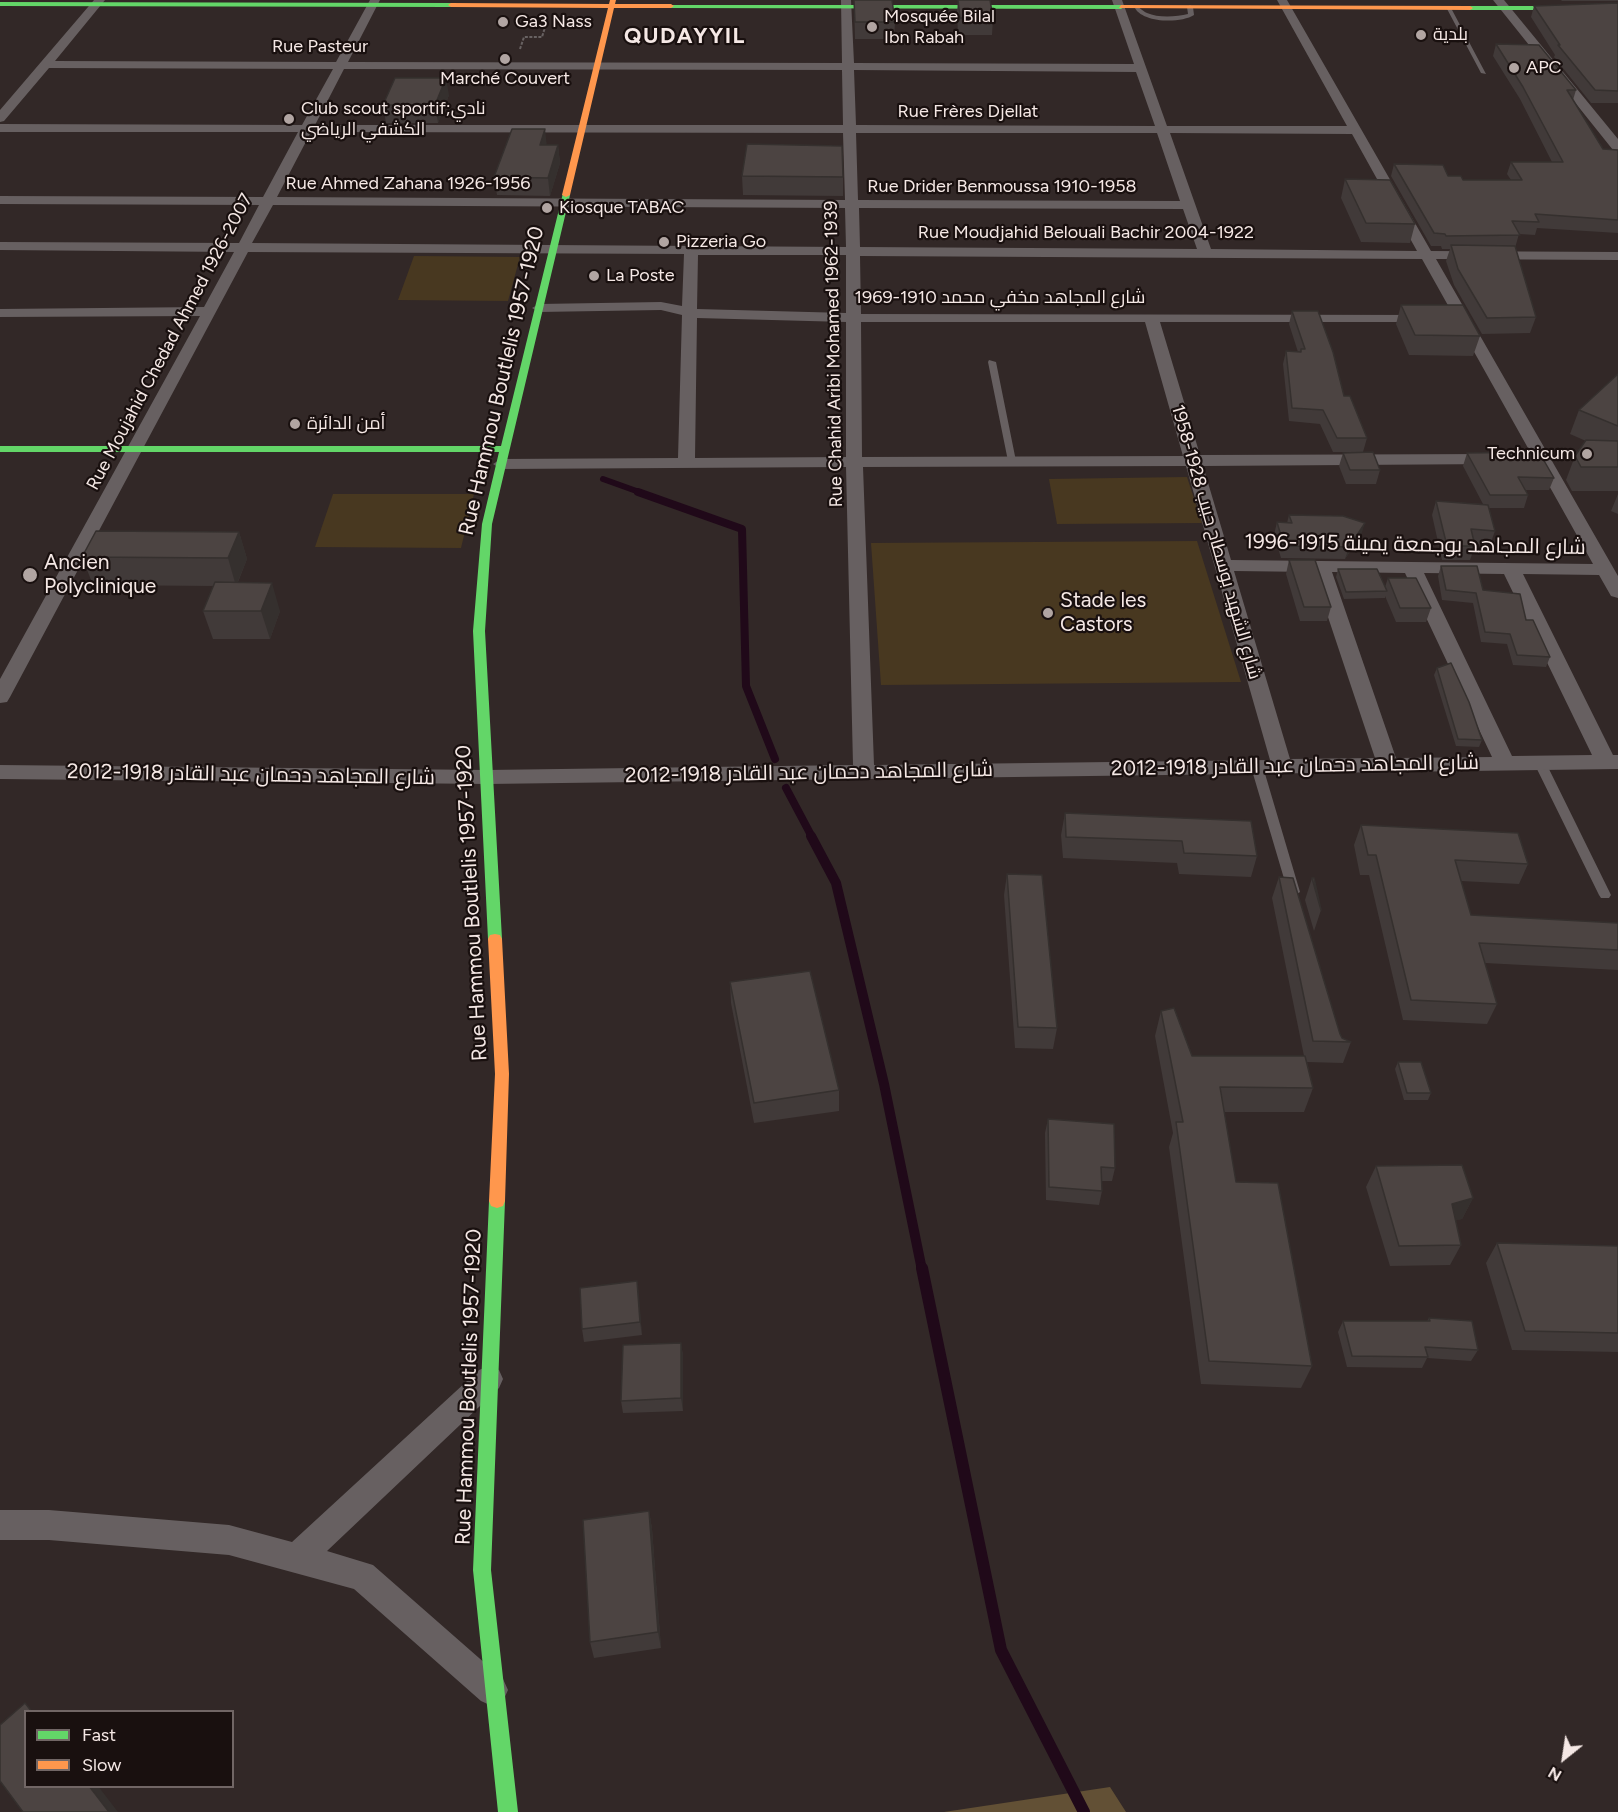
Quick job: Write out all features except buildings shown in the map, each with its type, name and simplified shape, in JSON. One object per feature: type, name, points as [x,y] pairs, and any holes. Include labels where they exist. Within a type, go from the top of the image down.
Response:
[{"type":"main road","points":[[0,4],[374,2],[519,3],[551,6],[612,3],[846,3],[1118,4],[1136,7],[1284,4],[1448,9],[1501,4],[1617,8]]},
{"type":"main road","name":"Rue Hammou Boutlelis 1957-1920","points":[[508,1812],[482,1570],[502,1074],[479,631],[487,524],[612,3]]},
{"type":"main road","points":[[0,449],[136,449],[503,457]]},
{"type":"street","points":[[0,118],[98,2]]},
{"type":"street","name":"Rue Moujahid Chedad Ahmed 1926-2007","points":[[0,696],[136,449],[374,2]]},
{"type":"street","name":"Rue Chahid Aribi Mohamed 1962-1939","points":[[846,3],[853,250],[854,462],[864,772]]},
{"type":"street","points":[[1118,4],[1205,253]]},
{"type":"street","points":[[1284,4],[1425,255],[1449,318],[1541,458],[1618,592]]},
{"type":"street","points":[[1501,4],[1618,147]]},
{"type":"street","name":"Rue Pasteur","points":[[45,64],[1139,68]]},
{"type":"street","name":"Rue Frères Djellat","points":[[0,128],[1355,130]]},
{"type":"street","name":"Rue Ahmed Zahana 1926-1956","points":[[0,200],[564,202]]},
{"type":"street","name":"Rue Drider Benmoussa 1910-1958","points":[[564,202],[1188,205]]},
{"type":"street","name":"Rue Moudjahid Belouali Bachir 2004-1922","points":[[0,246],[1618,256]]},
{"type":"street","points":[[686,464],[692,249]]},
{"type":"street","name":"شارع المجاهد مخفي محمد 1910-1969","points":[[539,308],[661,306],[690,312],[854,318],[1449,318]]},
{"type":"street","points":[[0,313],[209,311]]},
{"type":"street","name":"شارع الشهيد بوسطاح حبيب 1928-1958","points":[[1151,318],[1282,766]]},
{"type":"street","points":[[503,457],[686,464],[1541,458]]},
{"type":"street","name":"شارع المجاهد بوجمعة يمينة 1915-1996","points":[[1223,565],[1605,570]]},
{"type":"street","points":[[1321,567],[1388,765]]},
{"type":"street","points":[[1412,568],[1505,763]]},
{"type":"street","points":[[1511,569],[1612,762]]},
{"type":"street","name":"شارع المجاهد دحمان عبد القادر 1918-2012","points":[[0,772],[487,777],[1612,762]]},
{"type":"street","points":[[297,1558],[490,1378]]},
{"type":"street","points":[[0,1525],[49,1525],[229,1540],[362,1576],[496,1693]]},
{"type":"lane","points":[[1448,9],[1484,73]]},
{"type":"lane","points":[[992,362],[1012,461]]},
{"type":"lane","points":[[1540,763],[1605,895]]},
{"type":"lane","points":[[1257,767],[1297,905]]},
{"type":"path","points":[[514,66],[524,37],[542,37],[551,6]]},
{"type":"shaded area","points":[[414,256],[520,257],[508,301],[398,300]]},
{"type":"shaded area","points":[[1187,477],[1202,523],[1057,524],[1049,479]]},
{"type":"shaded area","points":[[333,494],[474,494],[461,548],[315,547]]},
{"type":"shaded area","name":"Stade les Castors","points":[[1197,541],[1241,682],[881,685],[871,543]]},
{"type":"shaded area","points":[[1110,1787],[1126,1812],[944,1812]]},
{"type":"waterway","points":[[603,479],[642,493]]},
{"type":"waterway","points":[[638,492],[742,529],[746,686],[775,759]]},
{"type":"waterway","points":[[786,788],[812,837]]},
{"type":"waterway","points":[[811,836],[836,883],[884,1084],[922,1270]]},
{"type":"waterway","points":[[922,1268],[1001,1650],[1084,1812]]},
{"type":"traffic: fast","points":[[0,4],[451,5]]},
{"type":"traffic: fast","points":[[671,6],[1121,7]]},
{"type":"traffic: fast","points":[[1470,8],[1618,8]]},
{"type":"traffic: fast","points":[[495,939],[479,631],[487,524],[566,195]]},
{"type":"traffic: fast","points":[[0,449],[505,449]]},
{"type":"traffic: fast","points":[[497,1201],[482,1570],[508,1812]]},
{"type":"traffic: slow","points":[[566,195],[613,0]]},
{"type":"traffic: slow","points":[[451,5],[671,6]]},
{"type":"traffic: slow","points":[[1121,7],[1470,8]]},
{"type":"traffic: slow","points":[[495,939],[502,1074],[497,1201]]},
{"type":"place","name":"Ga3 Nass","points":[[503,22]]},
{"type":"place","name":"Mosquée Bilal Ibn Rabah","points":[[872,27]]},
{"type":"place","name":"بلدية","points":[[1421,35]]},
{"type":"place","name":"Marché Couvert","points":[[505,59]]},
{"type":"place","name":"APC","points":[[1514,68]]},
{"type":"place","name":"Club scout sportif;نادي الكشفي الرياضي","points":[[289,119]]},
{"type":"place","name":"Kiosque TABAC","points":[[547,208]]},
{"type":"place","name":"Pizzeria Go","points":[[664,242]]},
{"type":"place","name":"La Poste","points":[[594,276]]},
{"type":"place","name":"أمن الدائرة","points":[[295,424]]},
{"type":"place","name":"Technicum","points":[[1587,454]]},
{"type":"place","name":"Ancien Polyclinique","points":[[30,575]]},
{"type":"place","name":"Stade les Castors","points":[[1048,613]]},
{"type":"district","name":"QUDAYYIL","points":[[685,37]]}]
